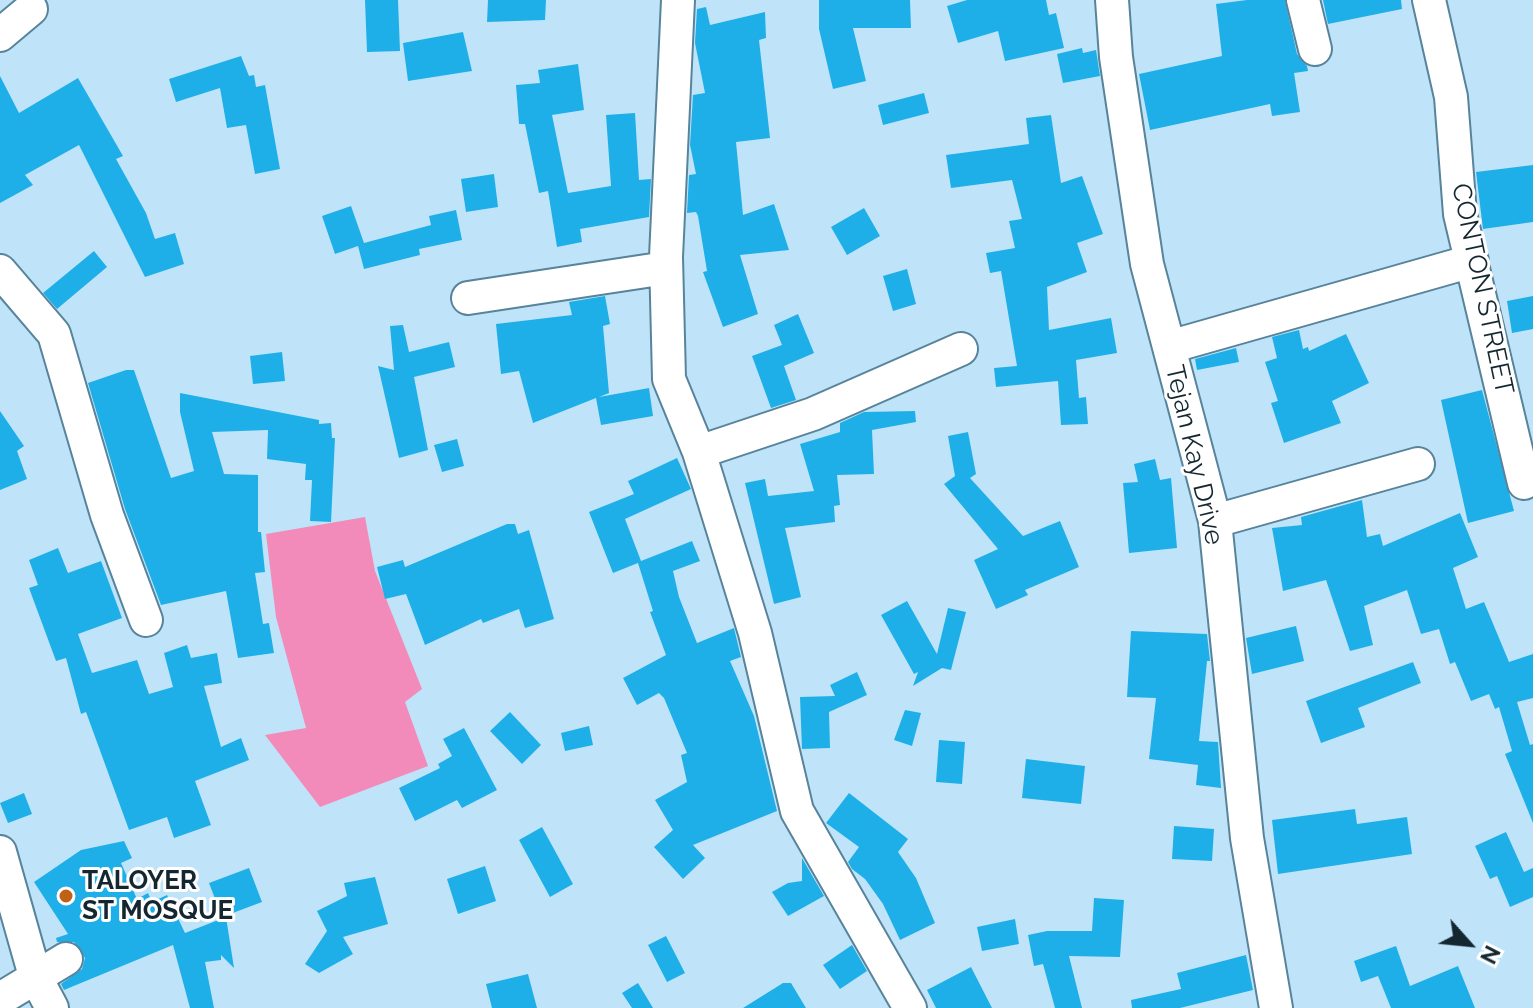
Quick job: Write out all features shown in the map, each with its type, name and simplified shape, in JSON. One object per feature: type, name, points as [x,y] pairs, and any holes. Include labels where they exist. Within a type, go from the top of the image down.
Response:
[{"type":"street","points":[[678,0],[666,268],[669,379],[699,452],[755,633],[797,811],[910,1008]]},
{"type":"street","name":"Tejan Kay Drive","points":[[1112,0],[1116,57],[1147,264],[1215,521],[1247,838],[1276,1008]]},
{"type":"street","points":[[1303,0],[1315,49]]},
{"type":"street","name":"CONTON STREET","points":[[1429,0],[1451,97],[1460,214],[1523,432],[1524,483]]},
{"type":"street","points":[[0,35],[31,9]]},
{"type":"street","points":[[1169,347],[1472,261]]},
{"type":"street","points":[[468,298],[666,268]]},
{"type":"street","points":[[0,271],[54,334],[107,515],[146,620]]},
{"type":"street","points":[[699,452],[813,414],[961,349]]},
{"type":"street","points":[[1215,521],[1418,464]]},
{"type":"street","points":[[0,852],[35,976],[52,1008]]},
{"type":"street","points":[[0,999],[66,959]]},
{"type":"shaded area","points":[[365,517],[375,571],[422,689],[405,702],[428,766],[320,807],[265,735],[306,728],[276,617],[266,534]]},
{"type":"building","points":[[365,0],[398,0],[400,51],[367,52]]},
{"type":"building","points":[[488,0],[546,0],[545,20],[487,22]]},
{"type":"building","points":[[819,0],[910,0],[911,28],[853,28],[866,81],[833,89],[819,29]]},
{"type":"building","points":[[967,0],[1046,0],[1049,15],[1056,13],[1064,48],[1005,61],[998,31],[958,43],[947,6]]},
{"type":"building","points":[[1285,0],[1297,54],[1308,71],[1294,73],[1300,112],[1272,116],[1270,104],[1150,130],[1139,74],[1222,56],[1216,4]]},
{"type":"building","points":[[1323,0],[1401,0],[1402,9],[1328,24]]},
{"type":"building","points":[[706,7],[710,25],[765,12],[766,38],[759,40],[770,138],[736,142],[743,215],[774,204],[789,250],[740,255],[758,314],[723,327],[703,272],[707,271],[698,216],[696,212],[687,213],[689,175],[696,174],[690,145],[693,95],[705,93],[695,43],[697,9]]},
{"type":"building","points":[[463,32],[472,71],[408,81],[403,43]]},
{"type":"building","points":[[1082,48],[1083,53],[1096,50],[1100,76],[1063,83],[1057,54]]},
{"type":"building","points":[[241,56],[249,76],[254,75],[256,87],[265,85],[280,169],[255,174],[246,125],[227,128],[220,88],[176,102],[169,79]]},
{"type":"building","points":[[578,64],[584,110],[552,115],[568,193],[611,186],[606,115],[635,113],[639,180],[651,179],[649,217],[580,229],[582,242],[557,247],[548,191],[539,193],[525,124],[519,124],[516,85],[540,83],[538,70]]},
{"type":"building","points":[[0,76],[19,113],[78,78],[123,156],[116,159],[146,213],[155,239],[175,233],[184,264],[145,277],[79,145],[25,175],[33,185],[0,203]]},
{"type":"building","points":[[924,93],[929,113],[883,125],[878,105]]},
{"type":"building","points":[[1051,115],[1061,183],[1082,176],[1103,234],[1077,243],[1087,272],[1047,287],[1049,330],[1111,318],[1117,353],[1076,360],[1079,398],[1086,397],[1088,424],[1061,425],[1058,381],[996,387],[994,368],[1017,366],[1001,271],[990,273],[986,253],[1015,248],[1009,221],[1022,219],[1012,180],[951,188],[946,155],[1029,144],[1026,118]]},
{"type":"building","points":[[1533,165],[1533,222],[1483,229],[1476,172]]},
{"type":"building","points":[[494,174],[498,207],[466,212],[461,179]]},
{"type":"building","points":[[351,206],[364,243],[431,225],[429,216],[456,210],[462,240],[419,249],[420,255],[364,269],[358,246],[335,254],[322,216]]},
{"type":"building","points":[[864,208],[880,236],[847,255],[831,227]]},
{"type":"building","points":[[94,251],[107,267],[57,309],[43,293]]},
{"type":"building","points":[[907,269],[916,304],[893,311],[883,276]]},
{"type":"building","points":[[605,296],[610,324],[603,326],[609,393],[599,397],[649,388],[653,416],[601,425],[596,398],[533,423],[519,371],[501,374],[496,324],[572,315],[569,302]]},
{"type":"building","points":[[1533,296],[1533,329],[1512,333],[1507,301]]},
{"type":"building","points":[[798,314],[814,353],[784,366],[796,400],[771,408],[752,356],[782,345],[774,325]]},
{"type":"building","points":[[403,325],[409,352],[449,342],[455,367],[414,377],[428,450],[399,458],[378,366],[394,370],[390,326]]},
{"type":"building","points":[[1299,330],[1303,349],[1308,347],[1309,351],[1346,334],[1369,383],[1332,401],[1341,423],[1284,443],[1271,403],[1278,401],[1265,362],[1277,358],[1272,337]]},
{"type":"building","points":[[1236,348],[1239,362],[1197,370],[1195,359]]},
{"type":"building","points":[[282,352],[285,381],[253,384],[250,356]]},
{"type":"building","points":[[134,370],[171,478],[194,471],[180,412],[180,393],[319,420],[319,424],[331,423],[332,438],[335,438],[331,522],[310,521],[312,480],[305,480],[306,464],[267,459],[268,430],[212,432],[224,474],[258,475],[258,532],[261,532],[265,572],[255,573],[263,624],[269,623],[274,653],[238,658],[226,591],[161,605],[125,509],[88,383]]},
{"type":"building","points":[[1482,390],[1514,511],[1468,523],[1441,400]]},
{"type":"building","points":[[0,411],[24,446],[17,451],[27,479],[0,490]]},
{"type":"building","points":[[915,411],[916,422],[872,430],[874,474],[837,475],[840,505],[834,506],[835,522],[785,528],[801,597],[774,604],[745,483],[765,479],[768,496],[814,491],[800,444],[840,432],[840,423],[864,412]]},
{"type":"building","points":[[968,432],[976,474],[970,478],[1023,536],[1060,521],[1079,567],[1025,590],[1028,595],[996,609],[974,560],[998,549],[944,484],[955,476],[948,436]]},
{"type":"building","points":[[457,439],[464,466],[442,472],[434,445]]},
{"type":"building","points":[[677,458],[691,489],[625,519],[641,561],[692,541],[700,561],[673,571],[679,597],[697,643],[734,628],[741,657],[730,661],[754,716],[777,811],[693,845],[705,858],[683,879],[654,847],[673,830],[655,800],[687,782],[681,755],[687,753],[664,698],[659,693],[637,705],[623,678],[666,655],[650,612],[653,611],[638,563],[613,573],[589,512],[634,494],[628,481]]},
{"type":"building","points":[[1155,459],[1160,480],[1171,478],[1177,548],[1129,553],[1123,483],[1138,482],[1134,464]]},
{"type":"building","points":[[1362,500],[1367,537],[1380,534],[1383,546],[1460,513],[1478,557],[1453,568],[1466,609],[1484,602],[1509,662],[1533,654],[1533,698],[1517,702],[1530,745],[1533,744],[1533,823],[1505,754],[1512,751],[1499,707],[1495,709],[1489,694],[1471,701],[1455,662],[1450,664],[1439,629],[1421,634],[1407,590],[1364,606],[1373,645],[1350,651],[1326,580],[1283,591],[1272,528],[1302,525],[1301,517]]},
{"type":"building","points":[[507,524],[515,524],[518,534],[529,530],[554,619],[525,628],[519,609],[483,623],[481,619],[425,645],[406,594],[385,599],[377,567],[403,560],[405,567]]},
{"type":"building","points":[[58,548],[68,573],[101,561],[122,618],[78,634],[92,673],[137,660],[149,694],[173,687],[164,653],[187,645],[191,658],[217,653],[222,683],[204,686],[221,747],[241,738],[249,760],[195,781],[211,825],[174,838],[167,817],[129,830],[86,712],[81,714],[66,658],[56,661],[29,588],[38,585],[29,560]]},
{"type":"building","points":[[907,601],[937,654],[948,608],[966,612],[951,670],[942,668],[913,686],[918,672],[914,674],[881,615]]},
{"type":"building","points":[[1296,626],[1304,661],[1252,674],[1246,638]]},
{"type":"building","points":[[1131,631],[1207,634],[1210,661],[1207,661],[1199,741],[1218,742],[1221,788],[1196,785],[1198,765],[1149,759],[1156,698],[1127,697]]},
{"type":"building","points":[[1413,662],[1421,683],[1358,708],[1365,727],[1321,743],[1306,701]]},
{"type":"building","points":[[857,672],[867,695],[829,712],[830,748],[802,749],[800,697],[835,696],[830,685]]},
{"type":"building","points":[[905,710],[921,713],[912,746],[894,740]]},
{"type":"building","points":[[510,712],[541,745],[522,764],[490,731]]},
{"type":"building","points":[[589,726],[593,745],[565,751],[561,733]]},
{"type":"building","points":[[464,728],[497,790],[462,808],[457,800],[415,821],[399,788],[440,768],[438,764],[452,756],[443,739]]},
{"type":"building","points":[[939,740],[965,742],[962,784],[936,782]]},
{"type":"building","points":[[1026,759],[1085,766],[1081,804],[1022,798]]},
{"type":"building","points":[[24,793],[32,814],[8,823],[0,803]]},
{"type":"building","points":[[849,793],[908,839],[898,852],[916,878],[935,923],[900,940],[883,904],[865,879],[852,869],[848,862],[859,847],[826,823]]},
{"type":"building","points":[[1355,809],[1357,824],[1407,817],[1412,854],[1278,874],[1272,820]]},
{"type":"building","points":[[1174,826],[1214,829],[1212,861],[1172,859]]},
{"type":"building","points":[[542,827],[573,884],[550,897],[519,840]]},
{"type":"building","points":[[1506,832],[1524,872],[1533,868],[1533,897],[1510,907],[1497,876],[1490,879],[1475,846]]},
{"type":"building","points":[[124,841],[132,858],[121,863],[137,899],[148,893],[152,902],[167,895],[185,933],[226,917],[234,968],[221,955],[221,960],[205,962],[214,1008],[190,1008],[173,945],[64,990],[61,984],[82,969],[85,958],[74,942],[57,942],[56,938],[68,934],[34,882],[81,850]]},
{"type":"building","points":[[802,858],[824,896],[788,916],[772,892],[788,883],[802,881]]},
{"type":"building","points":[[485,866],[496,901],[458,914],[447,879]]},
{"type":"building","points":[[249,868],[262,902],[222,917],[209,883]]},
{"type":"building","points":[[375,877],[388,924],[343,937],[353,954],[319,973],[305,964],[327,931],[317,911],[347,896],[344,883]]},
{"type":"building","points":[[1094,898],[1124,900],[1120,957],[1069,956],[1082,1008],[1055,1008],[1043,964],[1034,966],[1028,935],[1047,931],[1092,931]]},
{"type":"building","points":[[1015,919],[1019,944],[982,951],[977,927]]},
{"type":"building","points":[[666,936],[685,973],[667,982],[648,945]]},
{"type":"building","points":[[852,945],[867,971],[840,989],[823,965]]},
{"type":"building","points":[[1396,946],[1410,986],[1458,966],[1475,1008],[1391,1008],[1378,976],[1361,982],[1354,961]]},
{"type":"building","points":[[1246,955],[1253,990],[1180,1008],[1132,1008],[1131,1000],[1181,989],[1177,973]]},
{"type":"building","points":[[971,967],[992,1008],[936,1008],[927,990]]},
{"type":"building","points":[[528,974],[537,1008],[492,1008],[486,984]]},
{"type":"building","points":[[638,983],[653,1008],[632,1008],[622,993]]},
{"type":"building","points":[[783,983],[791,983],[806,1008],[743,1008]]},
{"type":"place","name":"TALOYER ST MOSQUE","points":[[66,896]]}]
